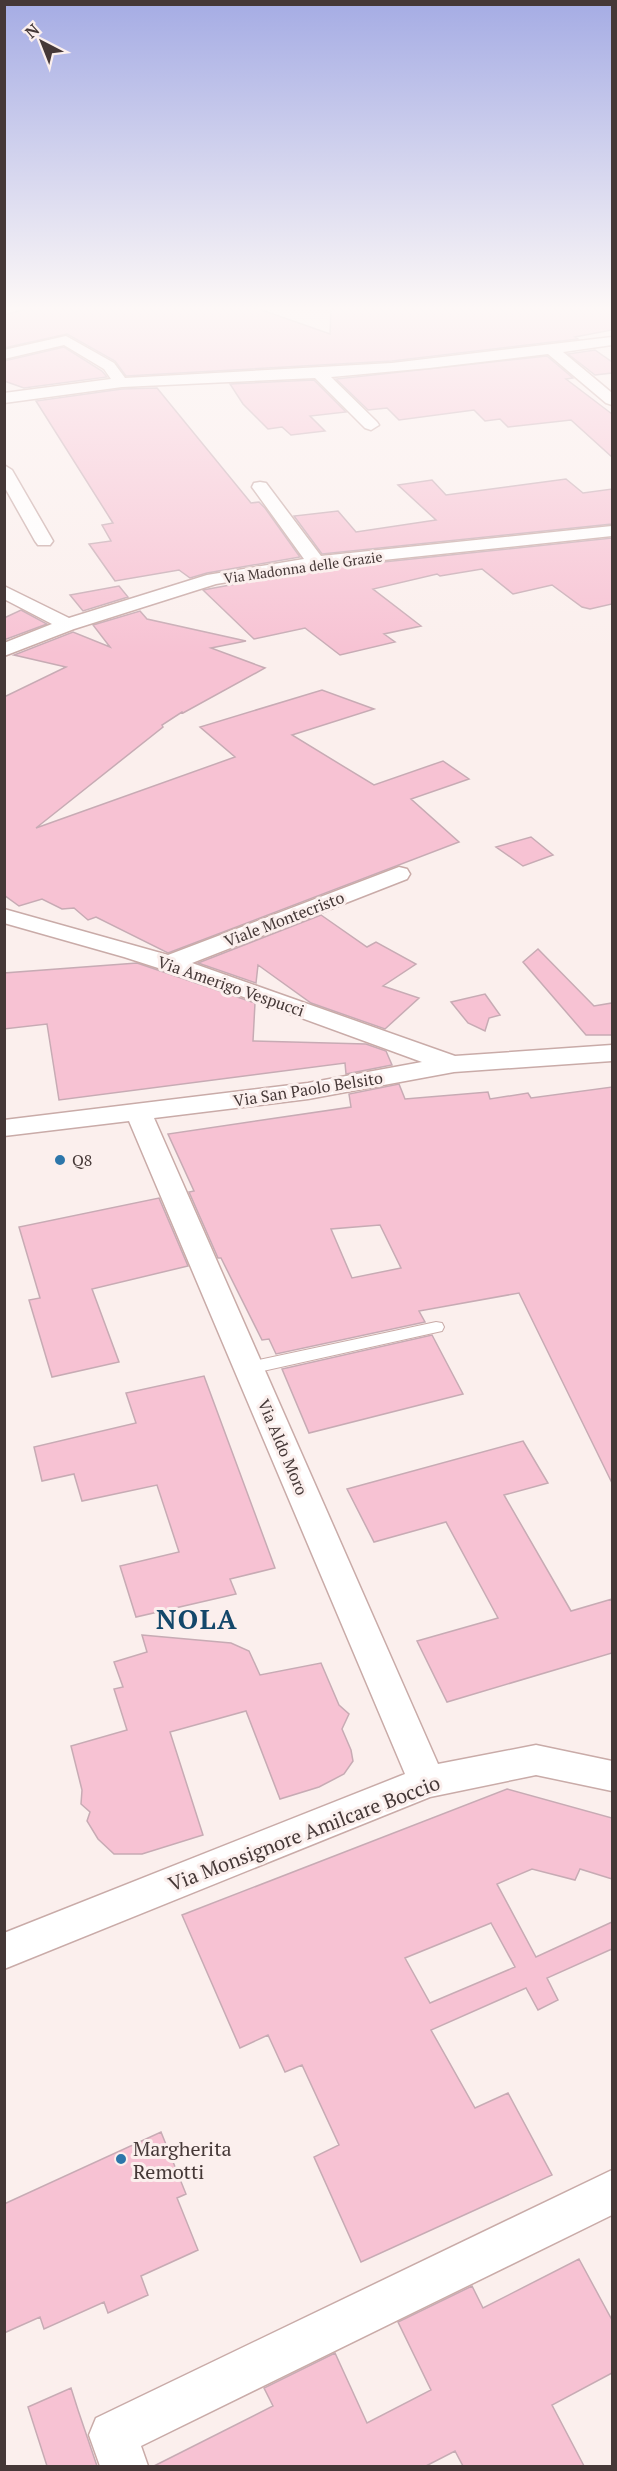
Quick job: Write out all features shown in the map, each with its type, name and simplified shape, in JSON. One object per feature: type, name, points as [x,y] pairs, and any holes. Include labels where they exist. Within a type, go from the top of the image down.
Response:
[{"type":"street","points":[[4,470],[44,541]]},
{"type":"street","points":[[260,487],[316,562]]},
{"type":"street","name":"Via Madonna delle Grazie","points":[[4,650],[67,625],[213,579],[316,562],[612,531]]},
{"type":"street","points":[[4,591],[67,625]]},
{"type":"street","name":"Viale Montecristo","points":[[168,964],[399,874]]},
{"type":"street","name":"Via Amerigo Vespucci","points":[[4,916],[220,980],[454,1064]]},
{"type":"street","name":"Via San Paolo Belsito","points":[[4,1128],[308,1091],[454,1064],[612,1053]]},
{"type":"street","name":"Via Aldo Moro","points":[[138,1112],[428,1782]]},
{"type":"street","name":"Via Monsignore Amilcare Boccio","points":[[4,1951],[428,1782],[536,1760],[612,1776]]},
{"type":"street","points":[[124,2466],[113,2435],[612,2192]]},
{"type":"lane","points":[[249,1368],[436,1327]]},
{"type":"building","points":[[51,424],[187,424],[251,503],[259,502],[265,508],[300,557],[190,578],[179,570],[115,581],[89,544],[111,541],[102,525],[113,523]]},
{"type":"building","points":[[263,424],[318,424],[325,431],[291,435],[282,427],[268,429]]},
{"type":"building","points":[[505,424],[532,424],[508,427]]},
{"type":"building","points":[[576,424],[612,424],[612,457]]},
{"type":"building","points":[[566,479],[583,493],[612,489],[612,524],[322,554],[294,516],[338,511],[356,532],[436,520],[398,485],[432,480],[446,495]]},
{"type":"building","points":[[612,538],[612,604],[590,609],[582,607],[552,585],[513,594],[482,569],[440,576],[437,574],[373,589],[421,626],[384,634],[395,642],[340,655],[305,628],[254,639],[203,590],[316,569]]},
{"type":"building","points":[[119,586],[128,597],[83,611],[70,595]]},
{"type":"building","points":[[21,610],[47,624],[4,640],[4,618]]},
{"type":"building","points":[[140,611],[147,619],[246,641],[211,648],[265,668],[162,725],[163,727],[36,828],[235,757],[200,727],[322,690],[374,709],[292,735],[374,785],[443,761],[469,779],[411,799],[459,842],[168,953],[96,917],[88,920],[74,908],[62,909],[42,899],[19,906],[4,895],[4,697],[66,667],[14,655],[73,632],[110,647],[93,625]]},
{"type":"building","points":[[531,837],[553,855],[523,866],[496,847]]},
{"type":"building","points":[[321,915],[367,947],[376,942],[416,964],[383,986],[419,998],[385,1029],[311,1003],[258,965],[256,983],[198,963]]},
{"type":"building","points":[[538,949],[594,1006],[612,1003],[612,1035],[586,1035],[523,962]]},
{"type":"building","points":[[137,963],[255,1003],[253,1041],[366,1044],[386,1051],[392,1065],[346,1074],[345,1063],[59,1100],[47,1024],[4,1029],[4,973]]},
{"type":"building","points":[[485,994],[500,1015],[489,1018],[485,1031],[468,1023],[451,1002]]},
{"type":"building","points":[[399,1084],[405,1099],[488,1092],[490,1099],[528,1093],[531,1098],[612,1087],[612,1483],[519,1293],[419,1311],[425,1322],[276,1354],[269,1339],[262,1340],[221,1258],[218,1258],[189,1192],[194,1191],[168,1134],[351,1107],[349,1094]],"holes":[[[380,1225],[401,1268],[352,1278],[331,1229]]]},
{"type":"building","points":[[159,1198],[188,1266],[92,1289],[119,1362],[52,1377],[29,1300],[40,1298],[19,1227]]},
{"type":"building","points":[[432,1335],[463,1394],[309,1433],[282,1369]]},
{"type":"building","points":[[204,1376],[275,1568],[230,1579],[236,1594],[136,1617],[120,1566],[179,1552],[157,1485],[82,1501],[74,1474],[42,1481],[34,1447],[136,1423],[126,1393]]},
{"type":"building","points":[[523,1441],[548,1483],[504,1495],[571,1611],[612,1599],[612,1653],[447,1702],[417,1641],[498,1618],[446,1522],[374,1542],[347,1489]]},
{"type":"building","points":[[142,1635],[231,1643],[249,1651],[260,1675],[321,1663],[339,1705],[349,1714],[342,1729],[353,1761],[344,1774],[319,1787],[280,1799],[246,1711],[170,1732],[203,1835],[142,1854],[114,1854],[98,1839],[87,1821],[90,1812],[81,1804],[82,1790],[71,1746],[127,1730],[114,1689],[123,1687],[114,1662],[147,1652]]},
{"type":"building","points":[[507,1789],[612,1818],[612,1879],[580,1869],[575,1880],[532,1869],[497,1884],[536,1957],[612,1922],[612,1949],[547,1978],[558,2000],[538,2010],[526,1988],[431,2030],[475,2108],[508,2093],[552,2175],[361,2262],[314,2157],[339,2145],[302,2065],[285,2072],[268,2035],[240,2048],[182,1915]],"holes":[[[491,1923],[515,1967],[430,2003],[405,1958]]]},
{"type":"building","points":[[161,2132],[186,2194],[177,2198],[198,2250],[141,2276],[148,2295],[108,2313],[104,2302],[44,2329],[40,2317],[4,2333],[4,2204]]},
{"type":"building","points":[[579,2259],[612,2320],[612,2373],[552,2405],[584,2466],[463,2466],[455,2451],[426,2466],[154,2466],[273,2406],[264,2388],[335,2353],[367,2423],[431,2390],[398,2322],[472,2286],[483,2308]]},
{"type":"building","points":[[71,2388],[97,2466],[47,2466],[28,2407]]},
{"type":"place","name":"Q8","points":[[60,1160]]},
{"type":"place","name":"Margherita Remotti","points":[[121,2159]]},
{"type":"district","name":"NOLA","points":[[197,1619]]}]
